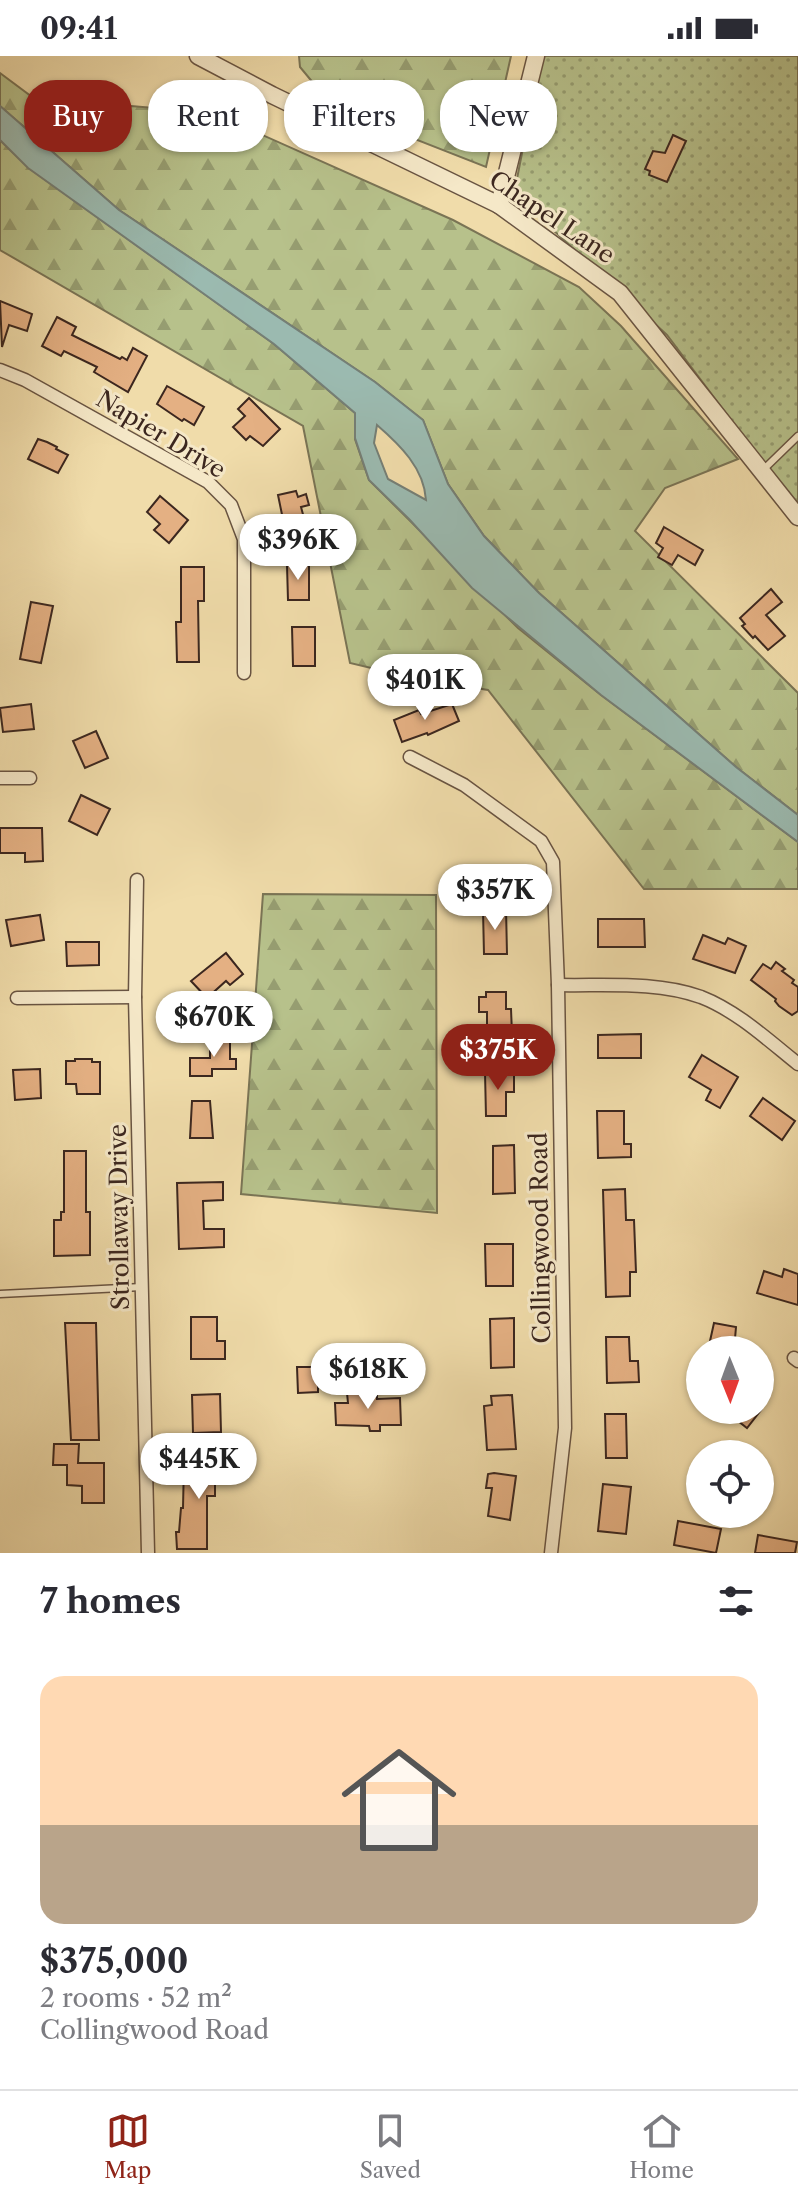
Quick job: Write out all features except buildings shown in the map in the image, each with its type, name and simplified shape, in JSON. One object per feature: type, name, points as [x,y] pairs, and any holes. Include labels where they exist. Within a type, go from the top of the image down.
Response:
[{"type":"street","name":"Chapel Lane","points":[[198,56],[499,205],[620,293],[798,517]]},
{"type":"street","points":[[499,205],[536,56]]},
{"type":"street","name":"Napier Drive","points":[[0,370],[25,380],[208,482],[231,505],[244,539],[244,673]]},
{"type":"street","name":"Collingwood Road","points":[[410,757],[464,785],[541,841],[553,862],[565,1428],[551,1553]]},
{"type":"street","points":[[0,778],[30,778]]},
{"type":"street","name":"Strollaway Drive","points":[[137,880],[135,997],[148,1553]]},
{"type":"street","points":[[558,985],[661,987],[701,997],[742,1019],[798,1064]]},
{"type":"street","points":[[17,998],[135,997]]},
{"type":"lane","points":[[761,471],[798,436]]},
{"type":"lane","points":[[0,1294],[142,1287]]},
{"type":"green space","points":[[299,56],[511,56],[506,80],[440,80],[440,149],[424,143],[424,80],[311,80],[300,67]]},
{"type":"green space","points":[[541,56],[798,56],[798,509],[667,335],[514,194],[522,152],[557,152],[557,80],[536,80]]},
{"type":"green space","points":[[0,73],[24,91],[24,127],[0,106]]},
{"type":"green space","points":[[132,106],[148,107],[148,152],[268,152],[268,138],[284,145],[284,152],[300,152],[453,220],[579,287],[621,326],[738,459],[665,488],[635,531],[798,693],[798,815],[736,767],[539,593],[484,536],[448,484],[423,420],[375,382],[119,210],[53,152],[132,152]]},
{"type":"green space","points":[[0,140],[29,168],[274,344],[355,413],[355,439],[369,480],[518,628],[601,695],[798,842],[798,889],[644,889],[488,690],[409,677],[350,663],[303,426],[0,250]]},
{"type":"green space","points":[[448,152],[489,152],[486,167]]},
{"type":"green space","points":[[263,894],[436,895],[437,1213],[241,1194]]},
{"type":"water","points":[[0,106],[24,127],[24,152],[53,152],[119,210],[375,382],[423,420],[448,484],[484,536],[539,593],[736,767],[798,815],[798,842],[601,695],[472,588],[369,480],[355,438],[355,413],[274,344],[28,168],[0,140]],"holes":[[[377,425],[416,467],[426,500],[388,479],[374,443]]]}]
